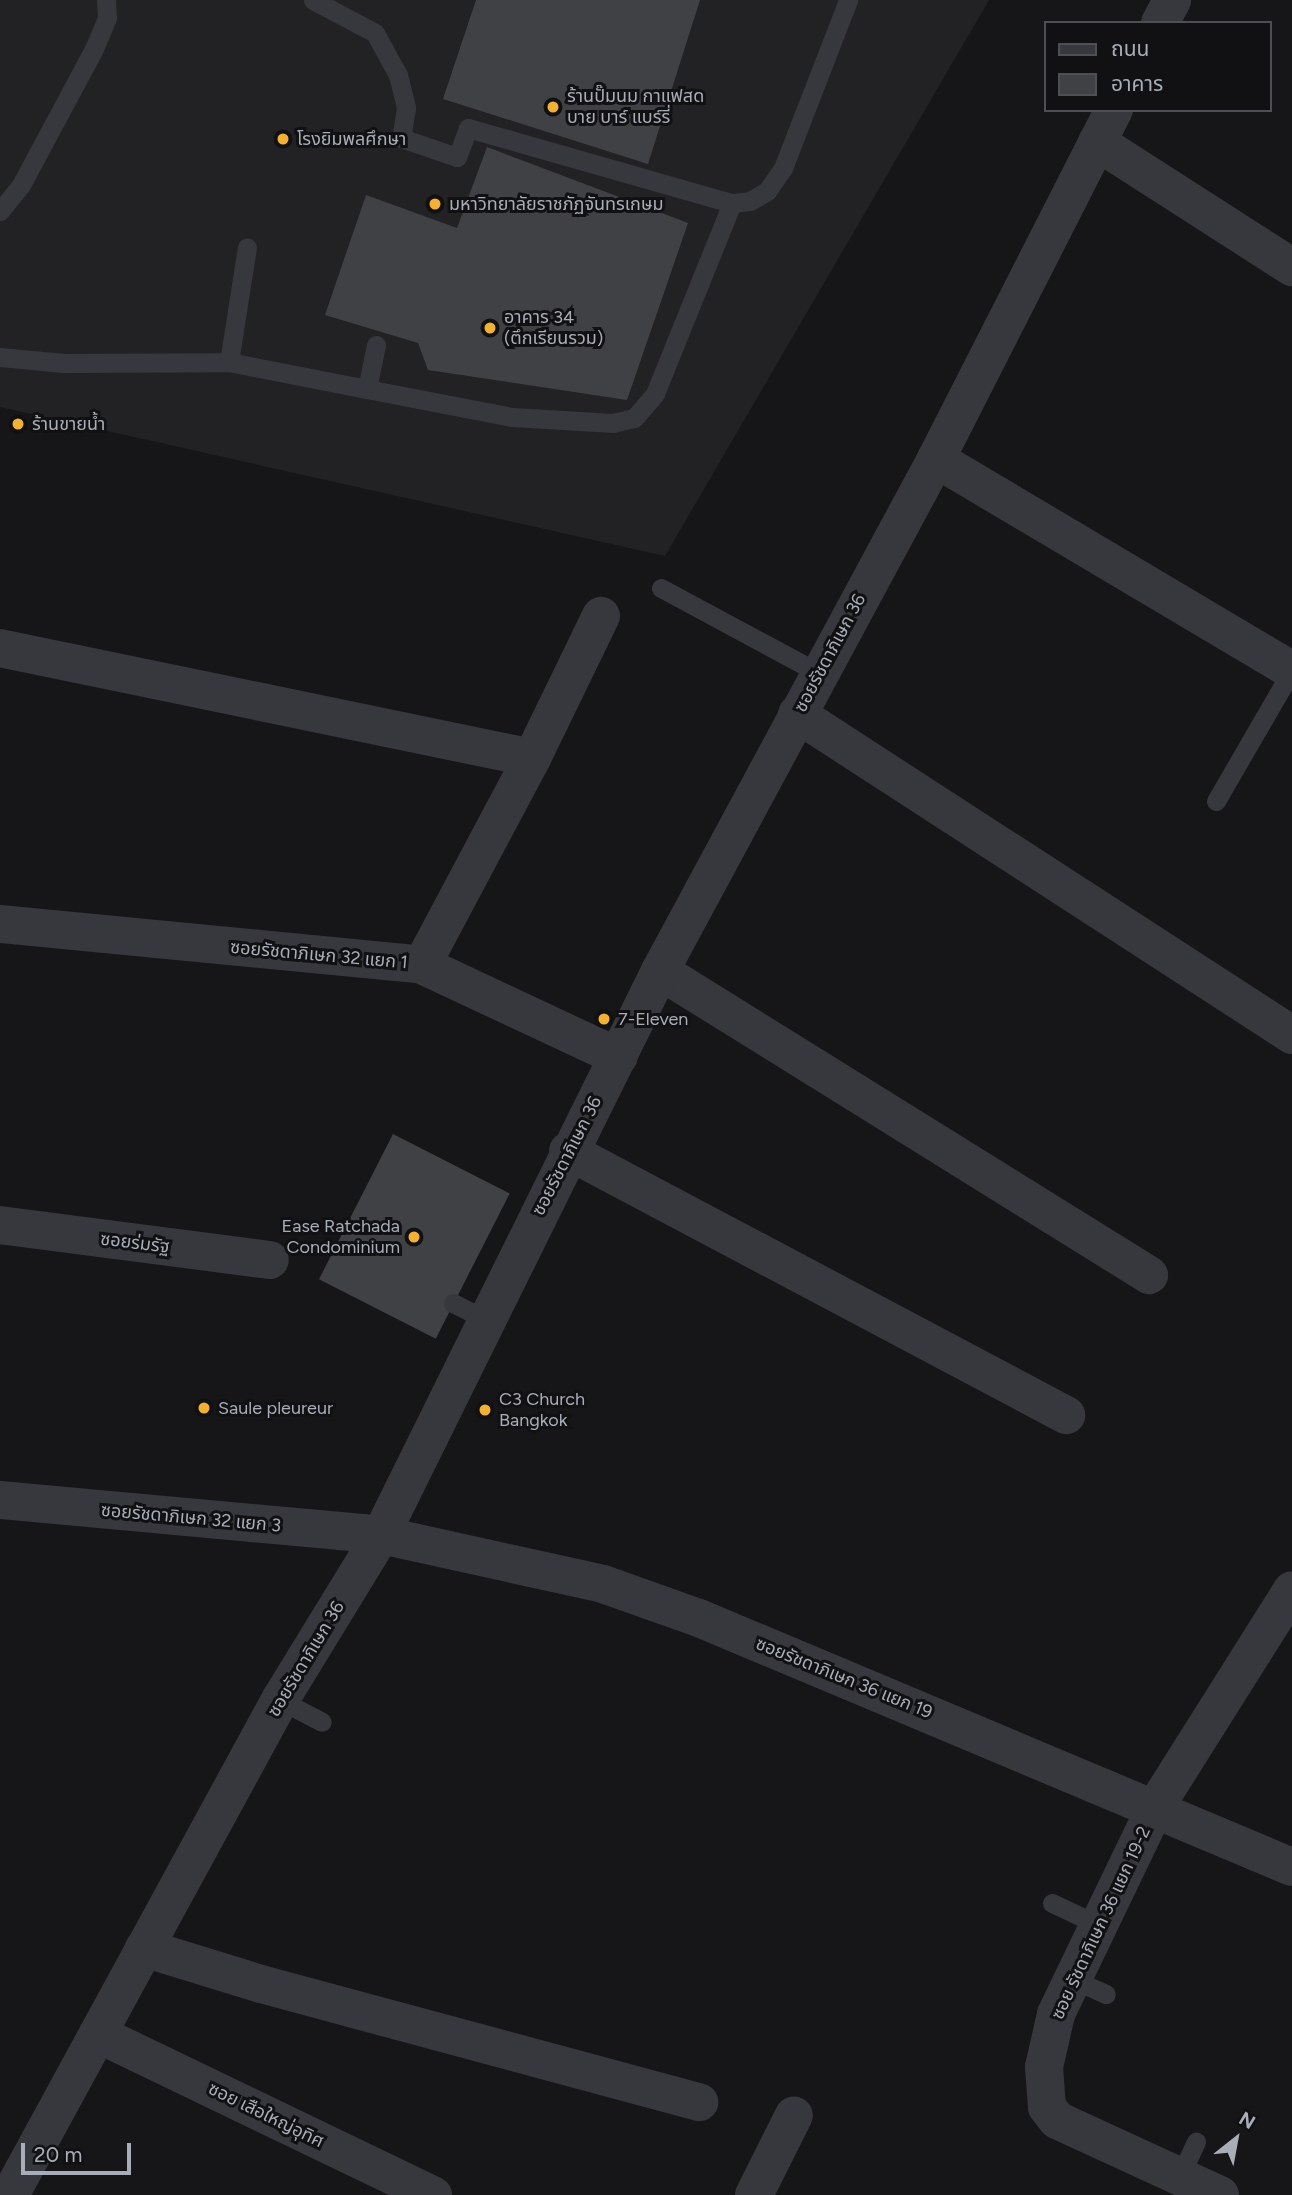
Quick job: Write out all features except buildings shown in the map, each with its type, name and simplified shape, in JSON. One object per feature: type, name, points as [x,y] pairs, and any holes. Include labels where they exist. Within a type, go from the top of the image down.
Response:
[{"type":"street","points":[[1161,21],[1172,0]]},
{"type":"street","points":[[1105,126],[1292,267]]},
{"type":"street","name":"ซอยรัชดาภิเษก 36","points":[[10,2195],[280,1700],[381,1535],[470,1311],[568,1151],[660,971],[936,458],[1105,126]]},
{"type":"street","points":[[936,458],[1292,670]]},
{"type":"street","points":[[422,965],[532,758],[601,616]]},
{"type":"street","points":[[0,648],[532,758]]},
{"type":"street","points":[[797,714],[1292,1035]]},
{"type":"street","name":"ซอยรัชดาภิเษก 32 แยก 1","points":[[0,924],[422,965],[618,1057]]},
{"type":"street","points":[[660,971],[1149,1275]]},
{"type":"street","points":[[568,1151],[1066,1415]]},
{"type":"street","name":"ซอยร่มรัฐ","points":[[0,1225],[270,1260]]},
{"type":"street","name":"ซอยรัชดาภิเษก 32 แยก 3","points":[[0,1500],[381,1535]]},
{"type":"street","name":"ซอยรัชดาภิเษก 36 แยก 19","points":[[381,1535],[603,1584],[699,1618],[1103,1797],[1156,1807],[1292,1867]]},
{"type":"street","name":"ซอย รัชดาภิเษก 36 แยก 19-2","points":[[1180,2176],[1057,2120],[1047,2107],[1044,2067],[1056,2014],[1156,1807],[1292,1590]]},
{"type":"street","points":[[145,1948],[261,1984],[699,2102]]},
{"type":"street","name":"ซอย เสือใหญ่อุทิศ","points":[[98,2034],[433,2195]]},
{"type":"street","points":[[754,2195],[794,2115]]},
{"type":"street","points":[[1180,2176],[1220,2195]]},
{"type":"lane","points":[[0,211],[21,185],[93,51],[107,18],[106,0]]},
{"type":"lane","points":[[319,1],[375,33],[398,75],[406,108],[401,138],[457,157],[468,128],[732,203],[750,201],[767,191],[783,168],[848,0]]},
{"type":"lane","points":[[0,357],[64,363],[229,362],[512,418],[613,423],[634,418],[655,394],[732,203]]},
{"type":"lane","points":[[229,362],[247,247]]},
{"type":"lane","points":[[367,389],[376,345]]},
{"type":"lane","points":[[661,588],[819,673]]},
{"type":"lane","points":[[1216,801],[1292,670]]},
{"type":"lane","points":[[280,1700],[322,1722]]},
{"type":"lane","points":[[1052,1903],[1099,1925]]},
{"type":"lane","points":[[1072,1979],[1106,1994]]},
{"type":"lane","points":[[1180,2176],[1196,2141]]},
{"type":"shaded area","name":"มหาวิทยาลัยราชภัฏจันทรเกษม","points":[[0,0],[989,0],[665,556],[0,407]]},
{"type":"place","name":"ร้านปั๊มนม กาแฟสด บาย บาร์ แบร์รี่","points":[[553,107]]},
{"type":"place","name":"โรงยิมพลศึกษา","points":[[283,139]]},
{"type":"place","name":"มหาวิทยาลัยราชภัฏจันทรเกษม","points":[[435,204]]},
{"type":"place","name":"อาคาร 34 (ตึกเรียนรวม)","points":[[490,328]]},
{"type":"place","name":"ร้านขายน้ำ","points":[[18,424]]},
{"type":"place","name":"7-Eleven","points":[[604,1019]]},
{"type":"place","name":"Ease Ratchada Condominium","points":[[414,1237]]},
{"type":"place","name":"Saule pleureur","points":[[204,1408]]},
{"type":"place","name":"C3 Church Bangkok","points":[[485,1410]]}]
